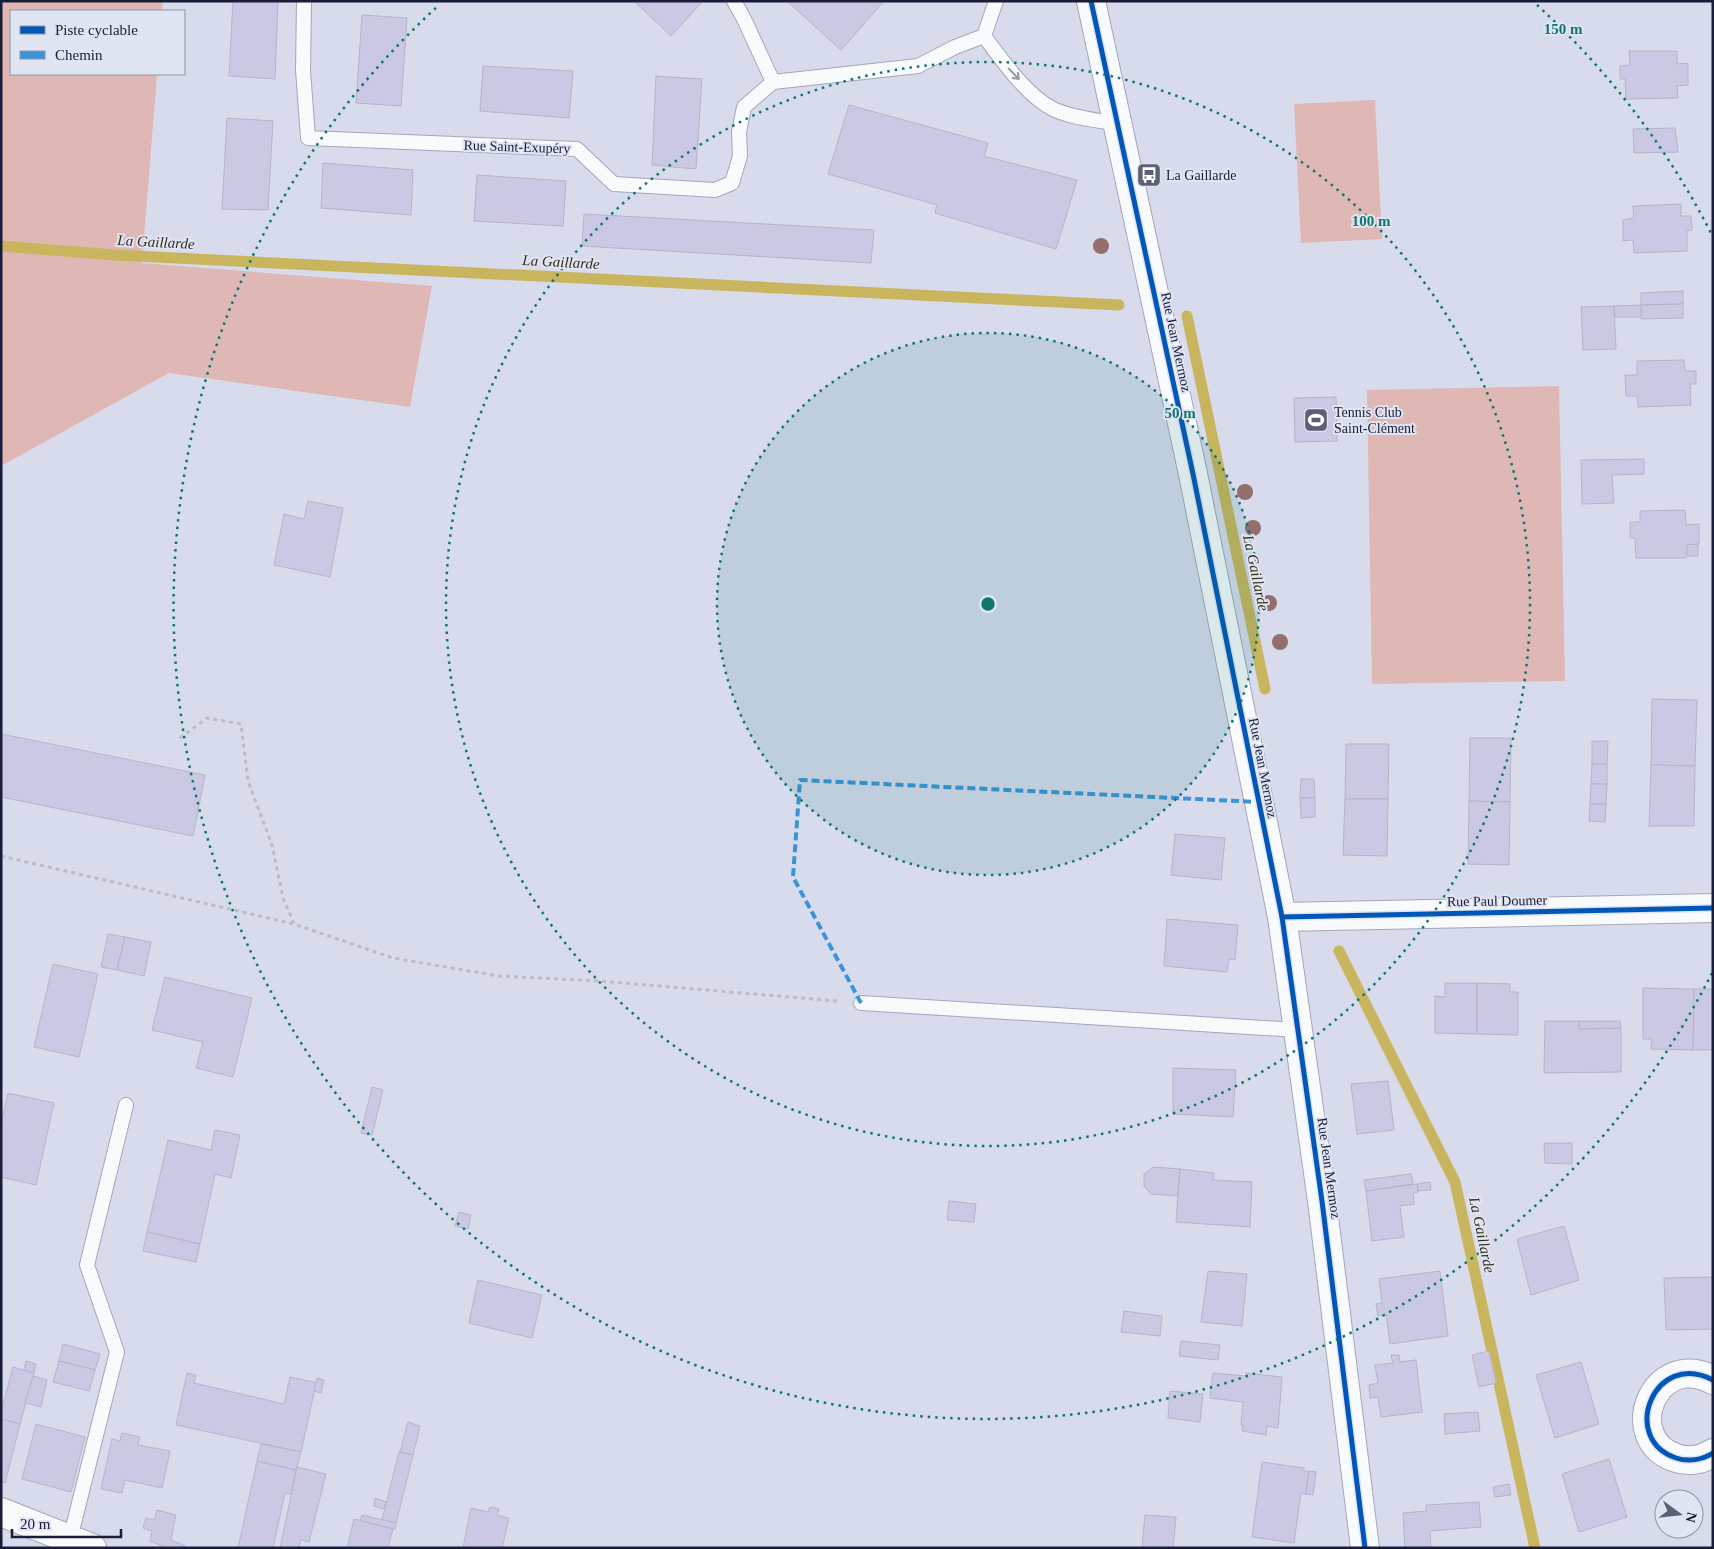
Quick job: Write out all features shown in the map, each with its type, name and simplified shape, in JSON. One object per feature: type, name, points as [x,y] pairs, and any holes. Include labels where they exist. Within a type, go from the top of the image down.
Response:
[{"type":"street","name":"Rue Jean Mermoz","points":[[1091,1],[1193,474],[1282,917],[1322,1201],[1365,1548]]},
{"type":"street","name":"Rue Paul Doumer","points":[[1282,917],[1713,908]]},
{"type":"street","points":[[1712,1459],[1683,1460],[1670,1455],[1658,1446],[1650,1434],[1647,1420],[1648,1406],[1653,1393],[1663,1382],[1676,1376],[1690,1373],[1713,1380]]},
{"type":"street","points":[[1,1512],[81,1543]]},
{"type":"lane","name":"Rue Saint-Exupéry","points":[[304,1],[303,70],[308,138],[577,149],[614,184],[715,190],[732,183],[740,156],[739,132],[744,107],[773,82]]},
{"type":"lane","points":[[734,1],[773,82],[918,66],[955,47],[984,36]]},
{"type":"lane","points":[[984,36],[996,1]]},
{"type":"lane","points":[[984,36],[1007,67],[1030,91],[1053,109],[1117,124]]},
{"type":"lane","points":[[861,1004],[1298,1030]]},
{"type":"lane","points":[[81,1543],[117,1352],[87,1265],[126,1105]]},
{"type":"path","points":[[180,738],[207,718],[240,724],[248,780],[272,845],[283,898],[294,924]]},
{"type":"path","points":[[1,856],[294,924],[393,958],[499,976],[599,980],[861,1004]]},
{"type":"shaded area","points":[[1,1],[163,1],[162,10],[10,10],[10,75],[157,75],[142,263],[432,286],[410,407],[169,373],[1,466]]},
{"type":"shaded area","points":[[1375,100],[1382,239],[1301,243],[1294,104]]},
{"type":"shaded area","points":[[1559,386],[1565,681],[1372,684],[1367,390]]},
{"type":"building","points":[[233,1],[278,1],[275,79],[229,76]]},
{"type":"building","points":[[634,1],[703,1],[671,36]]},
{"type":"building","points":[[787,1],[884,1],[841,50]]},
{"type":"building","points":[[362,15],[407,18],[401,106],[356,103]]},
{"type":"building","points":[[1629,51],[1677,51],[1677,64],[1688,63],[1688,85],[1677,86],[1678,98],[1626,99],[1625,79],[1620,79],[1620,66],[1630,65]]},
{"type":"building","points":[[483,66],[573,71],[569,118],[480,111]]},
{"type":"building","points":[[656,76],[702,79],[696,169],[652,165]]},
{"type":"building","points":[[849,105],[988,143],[984,156],[1077,180],[1056,249],[935,213],[937,205],[828,174]]},
{"type":"building","points":[[227,118],[273,121],[268,210],[222,209]]},
{"type":"building","points":[[1675,128],[1678,152],[1634,153],[1633,129]]},
{"type":"building","points":[[323,163],[413,170],[411,215],[321,208]]},
{"type":"building","points":[[477,175],[566,181],[563,226],[474,221]]},
{"type":"building","points":[[1681,204],[1681,216],[1691,216],[1692,230],[1687,231],[1687,251],[1634,253],[1633,240],[1623,241],[1623,220],[1634,218],[1633,206]]},
{"type":"building","points":[[584,214],[874,230],[871,263],[582,246]]},
{"type":"building","points":[[1683,291],[1683,304],[1641,305],[1641,293]]},
{"type":"building","points":[[1683,304],[1683,318],[1641,319],[1641,305]]},
{"type":"building","points":[[1641,305],[1641,317],[1615,317],[1614,306]]},
{"type":"building","points":[[1614,306],[1616,349],[1583,350],[1581,307]]},
{"type":"building","points":[[1684,360],[1685,371],[1696,371],[1696,384],[1690,384],[1691,405],[1638,407],[1637,396],[1626,396],[1625,375],[1637,375],[1637,361]]},
{"type":"building","name":"Tennis Club Saint-Clément","points":[[1336,397],[1337,441],[1295,442],[1294,398]]},
{"type":"building","points":[[1644,459],[1644,474],[1612,475],[1614,503],[1582,504],[1581,460]]},
{"type":"building","points":[[308,501],[343,508],[330,577],[274,565],[284,514],[304,519]]},
{"type":"building","points":[[1685,510],[1686,525],[1699,524],[1699,544],[1687,545],[1686,558],[1636,558],[1635,538],[1630,538],[1630,522],[1640,522],[1640,511]]},
{"type":"building","points":[[1698,544],[1698,556],[1687,556],[1687,545]]},
{"type":"building","points":[[1652,699],[1697,700],[1695,766],[1651,765]]},
{"type":"building","points":[[1,734],[205,775],[193,836],[1,797]]},
{"type":"building","points":[[1470,738],[1511,738],[1510,802],[1469,801]]},
{"type":"building","points":[[1592,741],[1608,741],[1607,764],[1592,764]]},
{"type":"building","points":[[1346,744],[1389,744],[1388,799],[1345,799]]},
{"type":"building","points":[[1592,764],[1607,764],[1607,784],[1591,784]]},
{"type":"building","points":[[1651,765],[1695,766],[1694,826],[1649,826]]},
{"type":"building","points":[[1301,779],[1314,779],[1315,798],[1300,798]]},
{"type":"building","points":[[1591,784],[1607,784],[1606,804],[1590,804]]},
{"type":"building","points":[[1300,798],[1315,798],[1315,817],[1301,818]]},
{"type":"building","points":[[1345,799],[1388,799],[1387,856],[1343,855]]},
{"type":"building","points":[[1469,801],[1510,802],[1509,865],[1468,864]]},
{"type":"building","points":[[1590,804],[1606,804],[1605,822],[1589,821]]},
{"type":"building","points":[[1175,834],[1225,838],[1221,880],[1171,875]]},
{"type":"building","points":[[1167,919],[1238,925],[1235,960],[1229,959],[1227,972],[1164,966]]},
{"type":"building","points":[[108,934],[125,937],[117,970],[101,967]]},
{"type":"building","points":[[125,937],[151,942],[144,976],[117,970]]},
{"type":"building","points":[[53,964],[98,974],[79,1057],[34,1047]]},
{"type":"building","points":[[165,977],[252,998],[233,1077],[196,1068],[203,1042],[152,1030]]},
{"type":"building","points":[[1445,983],[1477,983],[1477,1034],[1435,1033],[1435,996],[1445,997]]},
{"type":"building","points":[[1477,983],[1510,984],[1510,992],[1518,992],[1518,1035],[1477,1034]]},
{"type":"building","points":[[1643,988],[1694,989],[1693,1050],[1651,1049],[1652,1039],[1643,1039]]},
{"type":"building","points":[[1694,989],[1713,989],[1713,1050],[1693,1050]]},
{"type":"building","points":[[1545,1021],[1579,1021],[1579,1029],[1621,1028],[1621,1072],[1544,1073]]},
{"type":"building","points":[[1579,1021],[1620,1021],[1621,1028],[1579,1029]]},
{"type":"building","points":[[1173,1068],[1236,1070],[1233,1117],[1173,1114]]},
{"type":"building","points":[[1388,1081],[1394,1130],[1357,1134],[1351,1084]]},
{"type":"building","points":[[372,1087],[383,1090],[372,1135],[361,1133]]},
{"type":"building","points":[[8,1093],[54,1103],[36,1185],[1,1177],[1,1124]]},
{"type":"building","points":[[215,1130],[240,1135],[231,1178],[215,1174],[200,1244],[147,1232],[168,1140],[211,1150]]},
{"type":"building","points":[[1544,1143],[1572,1143],[1572,1164],[1545,1163]]},
{"type":"building","points":[[1153,1167],[1180,1169],[1178,1196],[1151,1194],[1144,1186],[1144,1174]]},
{"type":"building","points":[[1180,1169],[1214,1173],[1213,1180],[1252,1182],[1250,1227],[1176,1222]]},
{"type":"building","points":[[1411,1174],[1413,1184],[1366,1191],[1364,1180]]},
{"type":"building","points":[[1430,1182],[1431,1190],[1418,1191],[1417,1184]]},
{"type":"building","points":[[1417,1184],[1418,1192],[1413,1193],[1414,1204],[1400,1206],[1404,1237],[1372,1241],[1366,1191]]},
{"type":"building","points":[[949,1201],[976,1204],[974,1222],[947,1220]]},
{"type":"building","points":[[459,1212],[471,1215],[468,1229],[455,1226]]},
{"type":"building","points":[[1564,1226],[1579,1280],[1531,1295],[1517,1239]]},
{"type":"building","points":[[147,1232],[200,1244],[196,1262],[143,1251]]},
{"type":"building","points":[[1208,1271],[1247,1274],[1242,1326],[1201,1322]]},
{"type":"building","points":[[1440,1271],[1448,1336],[1390,1344],[1386,1314],[1378,1316],[1376,1304],[1382,1303],[1379,1279]]},
{"type":"building","points":[[1713,1277],[1713,1329],[1666,1330],[1664,1278]]},
{"type":"building","points":[[478,1280],[542,1295],[532,1338],[469,1323]]},
{"type":"building","points":[[1124,1311],[1162,1316],[1160,1336],[1121,1332]]},
{"type":"building","points":[[1181,1341],[1220,1345],[1218,1360],[1179,1356]]},
{"type":"building","points":[[63,1344],[100,1354],[95,1370],[59,1361]]},
{"type":"building","points":[[1489,1351],[1496,1383],[1479,1387],[1472,1355]]},
{"type":"building","points":[[1391,1355],[1399,1355],[1400,1362],[1416,1360],[1422,1412],[1381,1417],[1378,1397],[1370,1398],[1369,1385],[1378,1383],[1375,1365],[1393,1363]]},
{"type":"building","points":[[26,1361],[36,1364],[34,1373],[24,1370]]},
{"type":"building","points":[[59,1361],[95,1370],[89,1391],[53,1382]]},
{"type":"building","points":[[1581,1362],[1599,1424],[1555,1438],[1536,1375]]},
{"type":"building","points":[[13,1367],[34,1373],[20,1424],[1,1419],[1,1412]]},
{"type":"building","points":[[187,1373],[196,1375],[194,1383],[284,1404],[290,1377],[314,1382],[316,1384],[301,1452],[176,1425]]},
{"type":"building","points":[[1213,1373],[1246,1376],[1246,1373],[1282,1377],[1278,1428],[1267,1426],[1266,1435],[1242,1431],[1243,1402],[1210,1398]]},
{"type":"building","points":[[33,1376],[47,1380],[41,1407],[25,1403]]},
{"type":"building","points":[[317,1378],[324,1380],[321,1393],[314,1391]]},
{"type":"building","points":[[1170,1391],[1203,1394],[1200,1422],[1168,1418]]},
{"type":"building","points":[[1478,1412],[1480,1431],[1445,1434],[1444,1414]]},
{"type":"building","points":[[1,1419],[20,1424],[5,1483],[1,1481]]},
{"type":"building","points":[[408,1422],[420,1426],[413,1455],[400,1452]]},
{"type":"building","points":[[36,1424],[85,1437],[71,1492],[22,1479]]},
{"type":"building","points":[[122,1433],[140,1437],[138,1445],[170,1451],[162,1488],[125,1480],[122,1493],[101,1489],[112,1439],[120,1441]]},
{"type":"building","points":[[261,1444],[301,1452],[296,1470],[257,1461]]},
{"type":"building","points":[[399,1452],[413,1455],[396,1523],[382,1520]]},
{"type":"building","points":[[1609,1459],[1627,1517],[1579,1532],[1562,1474]]},
{"type":"building","points":[[257,1461],[296,1470],[291,1494],[285,1493],[273,1548],[238,1548]]},
{"type":"building","points":[[1262,1462],[1304,1468],[1304,1471],[1309,1471],[1306,1494],[1301,1493],[1294,1543],[1252,1537]]},
{"type":"building","points":[[297,1467],[326,1474],[309,1542],[301,1540],[299,1548],[280,1548]]},
{"type":"building","points":[[1309,1471],[1316,1472],[1313,1495],[1306,1494]]},
{"type":"building","points":[[1509,1484],[1511,1495],[1495,1497],[1493,1487]]},
{"type":"building","points":[[375,1498],[386,1502],[384,1509],[374,1506]]},
{"type":"building","points":[[1479,1502],[1481,1527],[1430,1531],[1431,1548],[1405,1548],[1403,1513],[1426,1511],[1426,1505]]},
{"type":"building","points":[[490,1507],[499,1509],[497,1515],[509,1518],[502,1548],[463,1548],[471,1508],[488,1512]]},
{"type":"building","points":[[157,1510],[176,1515],[171,1540],[185,1546],[184,1548],[167,1548],[150,1541],[152,1531],[143,1528],[146,1518],[154,1520]]},
{"type":"building","points":[[362,1515],[396,1523],[395,1529],[360,1521]]},
{"type":"building","points":[[1145,1515],[1176,1517],[1173,1548],[1142,1548]]},
{"type":"building","points":[[354,1519],[393,1529],[388,1548],[347,1548]]},
{"type":"waterway","name":"La Gaillarde","points":[[1,246],[115,255],[1119,305]]},
{"type":"waterway","name":"La Gaillarde","points":[[1187,316],[1265,689]]},
{"type":"waterway","name":"La Gaillarde","points":[[1339,951],[1455,1182],[1535,1548]]},
{"type":"marked path","points":[[861,1003],[793,877],[800,780],[1258,802]]},
{"type":"cycle path","points":[[1091,1],[1193,474],[1282,917],[1322,1201],[1365,1548]]},
{"type":"cycle path","points":[[1282,917],[1713,908]]},
{"type":"cycle path","points":[[1713,1380],[1692,1374],[1674,1376],[1660,1386],[1651,1400],[1647,1417],[1649,1433],[1659,1448],[1676,1458],[1695,1460],[1713,1453]]},
{"type":"place","name":"La Gaillarde","points":[[1149,175]]},
{"type":"place","name":"Tennis Club Saint-Clément","points":[[1316,420]]}]
